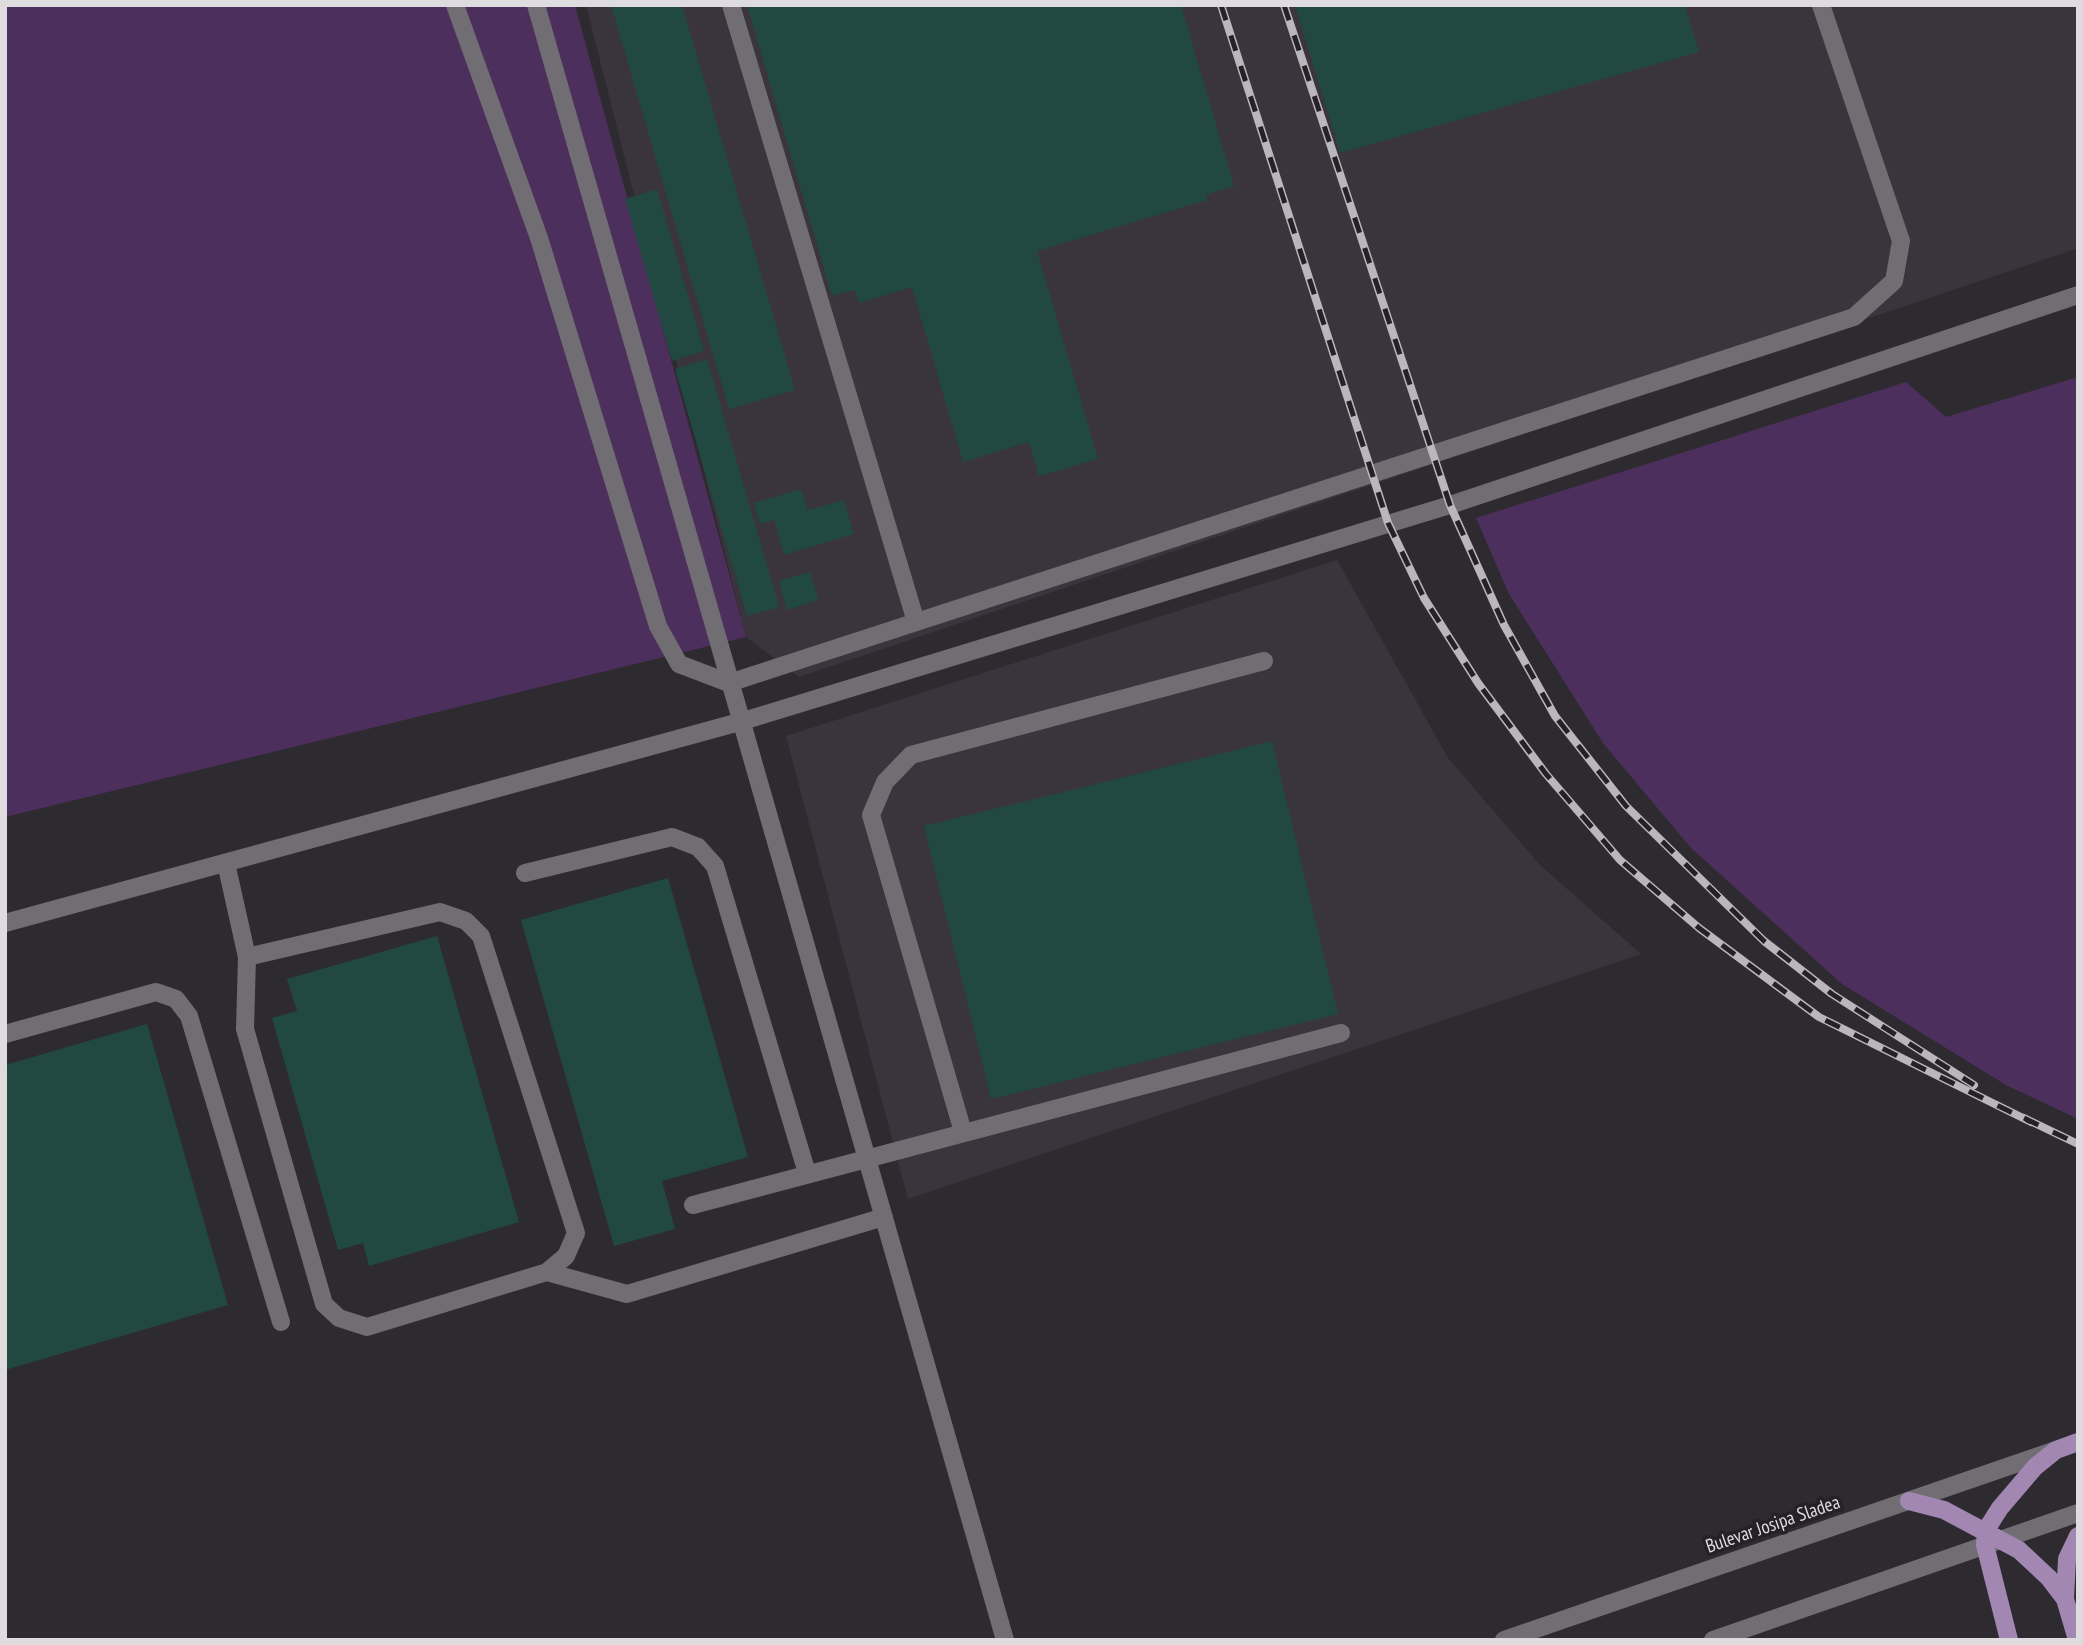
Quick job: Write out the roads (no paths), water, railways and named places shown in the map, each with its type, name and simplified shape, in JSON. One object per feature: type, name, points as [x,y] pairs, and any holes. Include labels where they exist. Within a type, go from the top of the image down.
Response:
[{"type":"main road","points":[[2009,1640],[1985,1538],[2017,1486],[2056,1450],[2078,1442]]},
{"type":"main road","points":[[1909,1501],[1944,1510],[1985,1538],[2003,1540],[2033,1562],[2065,1599]]},
{"type":"main road","points":[[2077,1640],[2065,1599],[2067,1559],[2078,1536]]},
{"type":"street","points":[[455,5],[539,238],[658,626],[679,664],[729,683],[1854,317],[1894,281],[1901,241],[1821,5]]},
{"type":"street","points":[[536,5],[1005,1640]]},
{"type":"street","points":[[732,5],[916,622]]},
{"type":"street","points":[[5,923],[743,721],[1450,505],[2078,295]]},
{"type":"street","points":[[963,1132],[871,815],[885,782],[911,755],[1265,661]]},
{"type":"street","points":[[525,873],[672,837],[698,847],[715,866],[807,1173]]},
{"type":"street","points":[[226,863],[247,957],[245,1029],[324,1304],[339,1318],[368,1327],[547,1272],[566,1256],[576,1233],[481,936],[466,921],[440,912],[247,957]]},
{"type":"street","points":[[5,1034],[156,992],[176,999],[188,1016],[282,1322]]},
{"type":"street","points":[[693,1205],[867,1156],[1341,1033]]},
{"type":"street","points":[[547,1272],[627,1294],[884,1217]]},
{"type":"street","name":"Bulevar Josipa Sladea","points":[[1504,1640],[2056,1450]]},
{"type":"street","points":[[2003,1540],[2078,1513]]},
{"type":"street","points":[[1713,1640],[1985,1538]]},
{"type":"railway","points":[[1221,5],[1388,523],[1424,598],[1478,683],[1546,774],[1620,860],[1699,928],[1819,1017],[2031,1122]]},
{"type":"railway","points":[[1284,5],[1450,505],[1504,625],[1555,716],[1626,806],[1764,941],[1832,994],[1974,1085]]},
{"type":"railway","points":[[2024,1118],[2078,1144]]}]
